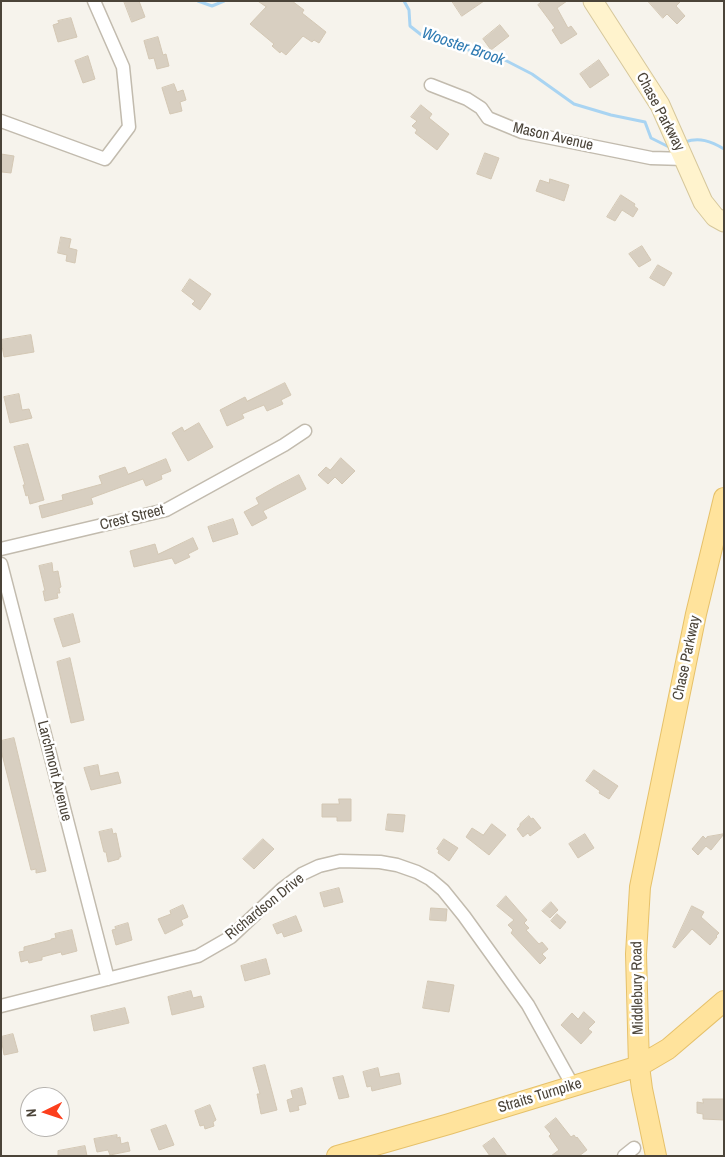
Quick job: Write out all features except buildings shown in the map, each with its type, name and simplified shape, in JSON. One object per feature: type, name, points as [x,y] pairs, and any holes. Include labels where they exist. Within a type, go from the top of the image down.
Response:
[{"type":"main road","name":"Chase Parkway","points":[[593,1],[653,92],[703,202],[715,217],[724,222]]},
{"type":"main road","name":"Chase Parkway","points":[[654,819],[696,614],[724,498]]},
{"type":"main road","name":"Middlebury Road","points":[[654,819],[640,887],[636,954],[639,1066],[656,1156]]},
{"type":"main road","name":"Straits Turnpike","points":[[337,1156],[639,1066],[668,1049],[724,1001]]},
{"type":"street","points":[[1,121],[105,159],[129,127],[122,67],[94,1]]},
{"type":"street","name":"Mason Avenue","points":[[432,85],[467,99],[481,108],[488,118],[522,132],[651,158],[680,149]]},
{"type":"street","name":"Crest Street","points":[[1,550],[166,510],[284,445],[305,431]]},
{"type":"street","name":"Larchmont Avenue","points":[[1,564],[108,979]]},
{"type":"street","name":"Richardson Drive","points":[[1,1006],[198,956],[231,937],[282,889],[302,874],[319,866],[340,861],[397,865],[430,879],[443,890],[464,916],[528,1005],[573,1086]]},
{"type":"waterway","name":"Wooster Brook","points":[[198,1],[212,6],[224,1]]},
{"type":"waterway","name":"Wooster Brook","points":[[404,1],[409,10],[410,26],[424,37],[497,56],[532,74],[574,104],[611,115],[645,122],[651,138],[672,147]]},
{"type":"waterway","name":"Wooster Brook","points":[[685,142],[705,141],[724,149]]}]
